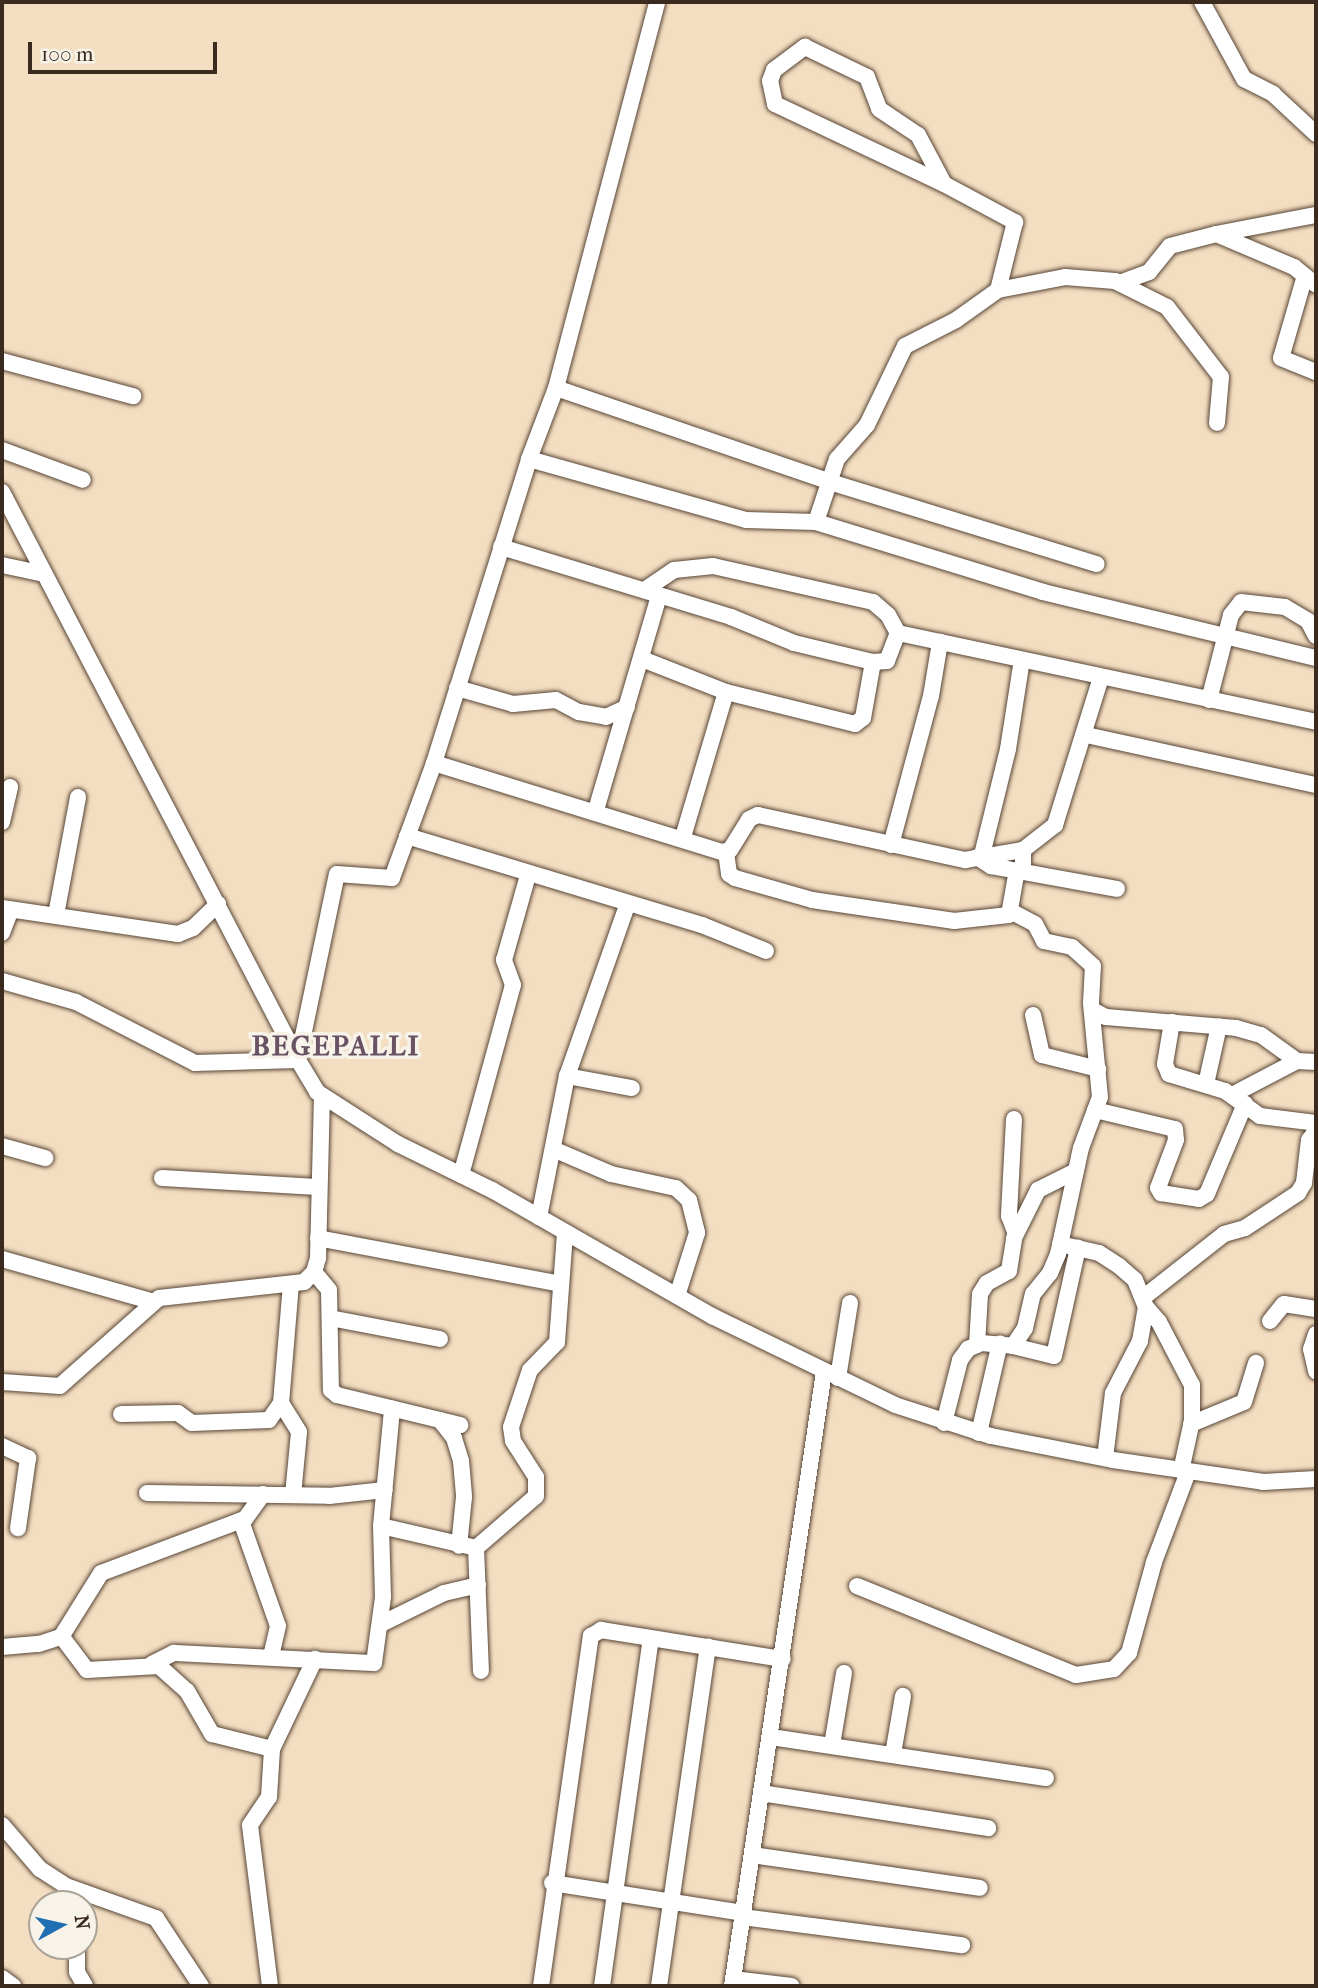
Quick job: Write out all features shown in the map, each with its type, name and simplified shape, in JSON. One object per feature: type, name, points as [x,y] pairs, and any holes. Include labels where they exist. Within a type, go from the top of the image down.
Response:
[{"type":"street","points":[[298,1060],[337,874],[392,878],[434,763],[529,459],[556,388],[656,2]]},
{"type":"street","points":[[1202,2],[1244,79],[1273,94],[1316,134]]},
{"type":"street","points":[[944,184],[920,138],[879,109],[864,75],[805,47],[774,71],[770,81],[775,104],[944,184],[1014,222],[998,290]]},
{"type":"street","points":[[1122,282],[1149,272],[1170,246],[1216,234],[1316,215]]},
{"type":"street","points":[[1216,234],[1294,267],[1310,282],[1281,358],[1316,372]]},
{"type":"street","points":[[816,522],[837,459],[867,425],[905,346],[956,320],[998,290],[1065,277],[1122,282],[1170,309],[1220,375],[1217,422]]},
{"type":"street","points":[[2,361],[133,396]]},
{"type":"street","points":[[556,388],[830,482],[1097,564]]},
{"type":"street","points":[[2,450],[83,481]]},
{"type":"street","points":[[529,459],[746,520],[816,522],[1042,592],[1224,638],[1316,658]]},
{"type":"street","points":[[2,492],[298,1060],[322,1096],[398,1144],[539,1217],[677,1296],[831,1375],[943,1423],[979,1433],[1185,1472],[1263,1482],[1316,1479]]},
{"type":"street","points":[[501,547],[735,618],[793,643],[873,662],[887,661],[898,633]]},
{"type":"street","points":[[2,565],[44,574]]},
{"type":"street","points":[[596,810],[642,659],[653,593],[674,569],[713,566],[877,604],[898,633],[1316,722]]},
{"type":"street","points":[[1209,701],[1233,611],[1247,600],[1285,607],[1308,621],[1316,636]]},
{"type":"street","points":[[891,845],[931,696],[940,642]]},
{"type":"street","points":[[642,659],[726,692],[860,723],[873,662]]},
{"type":"street","points":[[979,856],[1009,749],[1023,660]]},
{"type":"street","points":[[1023,850],[1023,870],[1016,876],[1011,911],[1007,916],[949,921],[812,900],[732,876],[726,852],[749,819],[758,815],[959,861],[1023,850],[1057,822],[1086,735],[1101,677]]},
{"type":"street","points":[[457,688],[517,704],[556,699],[579,712],[606,717],[627,707]]},
{"type":"street","points":[[683,837],[726,692]]},
{"type":"street","points":[[1086,735],[1316,785]]},
{"type":"street","points":[[434,763],[596,810],[726,852]]},
{"type":"street","points":[[2,822],[10,786]]},
{"type":"street","points":[[56,915],[78,797]]},
{"type":"street","points":[[407,836],[627,906],[702,925],[766,951]]},
{"type":"street","points":[[979,856],[991,866],[1117,889]]},
{"type":"street","points":[[461,1175],[513,985],[504,960],[528,875]]},
{"type":"street","points":[[2,933],[7,909],[178,934],[193,928],[218,904]]},
{"type":"street","points":[[539,1217],[567,1076],[627,906]]},
{"type":"street","points":[[979,1433],[1007,1345],[1025,1328],[1033,1294],[1050,1273],[1060,1244],[1076,1171],[1100,1097],[1093,966],[1085,955],[1044,941],[1035,924],[1011,911]]},
{"type":"street","points":[[2,981],[76,1002],[195,1063],[298,1060]]},
{"type":"street","points":[[1094,1011],[1106,1017],[1219,1026],[1261,1035],[1297,1061],[1316,1062]]},
{"type":"street","points":[[1033,1015],[1042,1055],[1098,1069]]},
{"type":"street","points":[[1172,1022],[1166,1070],[1177,1079],[1206,1084],[1275,1121],[1316,1124]]},
{"type":"street","points":[[1206,1084],[1219,1026]]},
{"type":"street","points":[[1095,1110],[1175,1129],[1176,1140],[1158,1188],[1161,1194],[1199,1199],[1207,1194],[1238,1100],[1297,1061]]},
{"type":"street","points":[[567,1076],[632,1088]]},
{"type":"street","points":[[2,1380],[60,1386],[154,1302],[173,1294],[304,1282],[314,1272],[318,1238],[322,1096]]},
{"type":"street","points":[[1014,1119],[1009,1216],[1016,1234]]},
{"type":"street","points":[[1105,1458],[1113,1393],[1140,1341],[1145,1302],[1224,1234],[1245,1228],[1298,1193],[1304,1183],[1309,1140],[1316,1131]]},
{"type":"street","points":[[2,1146],[45,1158]]},
{"type":"street","points":[[552,1149],[611,1174],[676,1188],[689,1200],[697,1233],[677,1296]]},
{"type":"street","points":[[943,1423],[960,1360],[976,1345],[980,1294],[987,1283],[1009,1271],[1016,1234],[1038,1190],[1076,1171]]},
{"type":"street","points":[[162,1178],[318,1187]]},
{"type":"street","points":[[381,1526],[476,1548],[489,1541],[538,1489],[536,1477],[513,1441],[511,1427],[530,1370],[557,1342],[565,1233]]},
{"type":"street","points":[[318,1238],[561,1284]]},
{"type":"street","points":[[857,1586],[1076,1675],[1114,1669],[1129,1653],[1154,1562],[1185,1472],[1191,1424],[1192,1385],[1135,1280],[1099,1253],[1060,1244]]},
{"type":"street","points":[[976,1345],[1007,1345],[1054,1356],[1078,1248]]},
{"type":"street","points":[[2,1259],[154,1302]]},
{"type":"street","points":[[314,1272],[327,1283],[331,1390],[337,1395],[460,1425]]},
{"type":"street","points":[[121,1413],[178,1413],[192,1423],[261,1423],[269,1420],[281,1403],[290,1284]]},
{"type":"street","points":[[792,1986],[732,1982],[831,1375],[849,1303]]},
{"type":"street","points":[[1270,1321],[1284,1304],[1316,1309]]},
{"type":"street","points":[[330,1318],[440,1339]]},
{"type":"street","points":[[1316,1334],[1311,1349],[1316,1371]]},
{"type":"street","points":[[1191,1424],[1244,1402],[1256,1363]]},
{"type":"street","points":[[281,1403],[299,1432],[293,1495]]},
{"type":"street","points":[[62,1637],[87,1670],[152,1664],[174,1653],[271,1656],[370,1666],[377,1658],[381,1624],[381,1526],[392,1409]]},
{"type":"street","points":[[440,1420],[454,1438],[461,1461],[464,1497],[459,1546]]},
{"type":"street","points":[[2,1446],[28,1458],[18,1528]]},
{"type":"street","points":[[147,1493],[293,1495],[384,1490]]},
{"type":"street","points":[[2,1647],[39,1644],[62,1637],[101,1573],[241,1521],[263,1494]]},
{"type":"street","points":[[241,1521],[278,1626],[271,1656]]},
{"type":"street","points":[[476,1548],[481,1671]]},
{"type":"street","points":[[381,1624],[444,1593],[478,1585]]},
{"type":"street","points":[[541,1986],[552,1883],[591,1636],[601,1630],[783,1658]]},
{"type":"street","points":[[601,1986],[651,1638]]},
{"type":"street","points":[[659,1986],[708,1647]]},
{"type":"street","points":[[270,1986],[250,1825],[271,1793],[272,1749],[314,1659]]},
{"type":"street","points":[[152,1664],[169,1672],[187,1691],[212,1734],[272,1749]]},
{"type":"street","points":[[832,1745],[844,1673]]},
{"type":"street","points":[[893,1754],[903,1696]]},
{"type":"street","points":[[771,1737],[1046,1778]]},
{"type":"street","points":[[761,1793],[988,1828]]},
{"type":"street","points":[[2,1825],[40,1869],[66,1886],[156,1919],[201,1986]]},
{"type":"street","points":[[752,1855],[980,1888]]},
{"type":"street","points":[[552,1883],[743,1915],[962,1945]]},
{"type":"street","points":[[66,1886],[68,1890]]},
{"type":"street","points":[[77,1960],[77,1972],[85,1986]]},
{"type":"street","points":[[2,1978],[13,1986]]},
{"type":"district","name":"BEGEPALLI","points":[[336,1046]]}]
